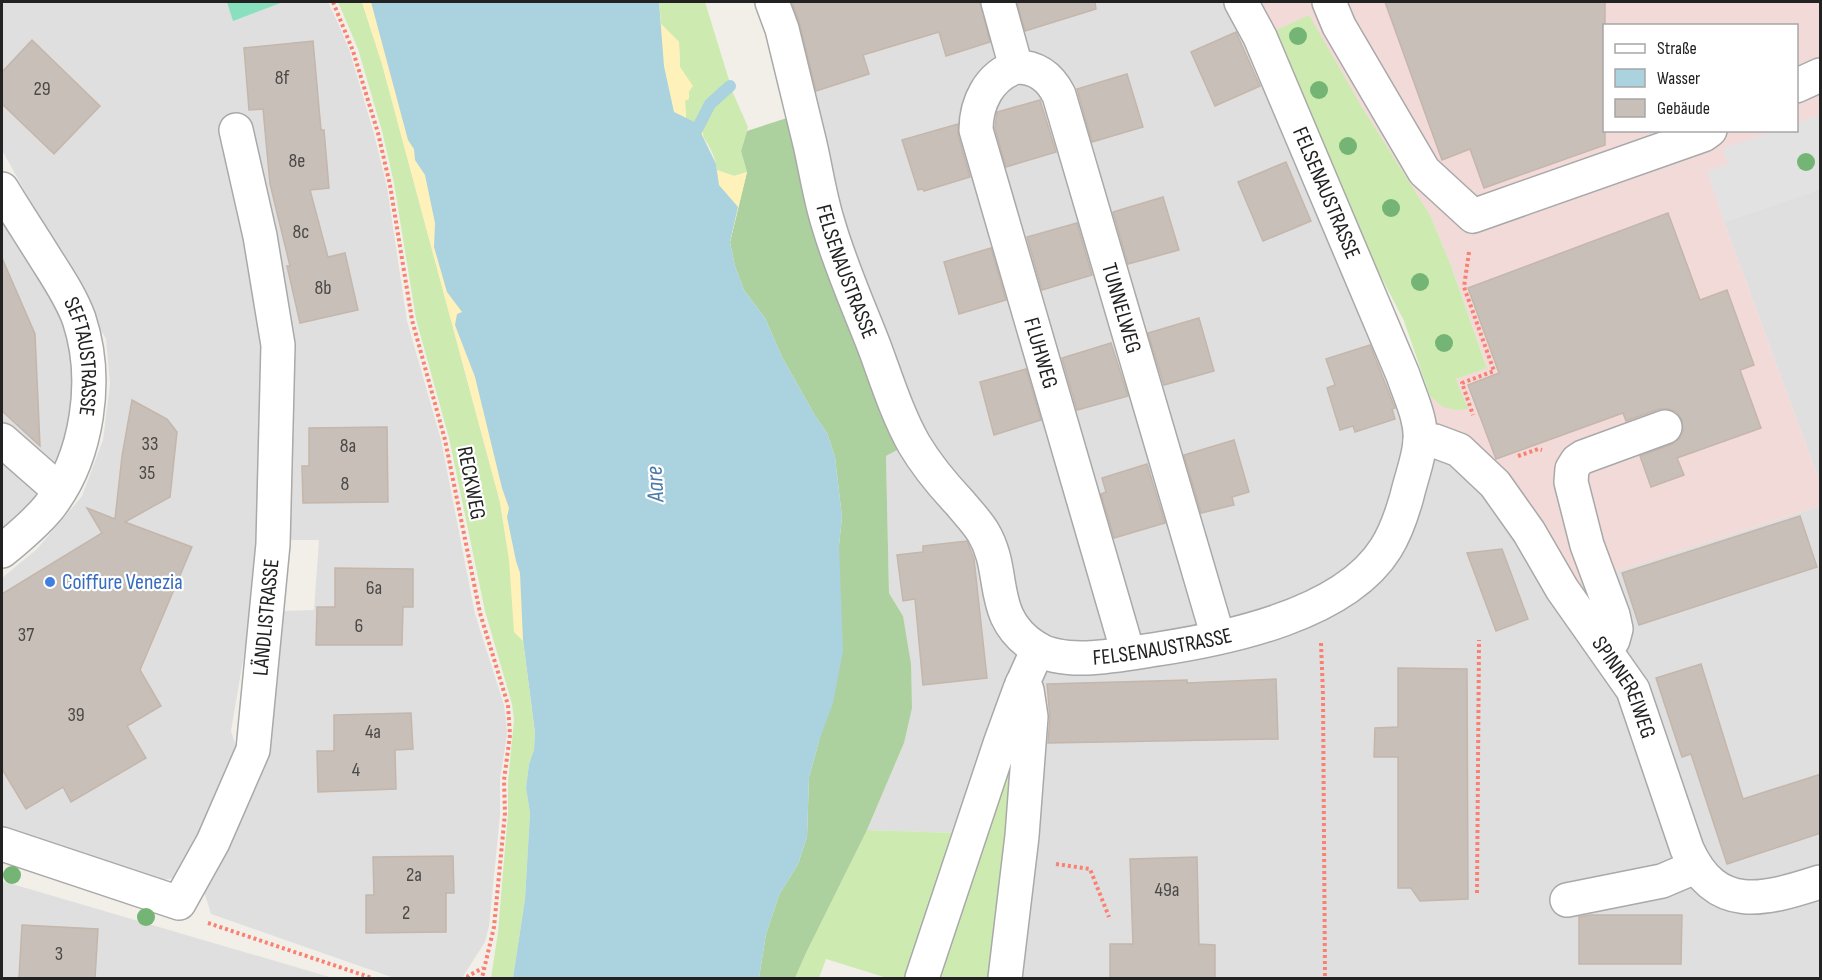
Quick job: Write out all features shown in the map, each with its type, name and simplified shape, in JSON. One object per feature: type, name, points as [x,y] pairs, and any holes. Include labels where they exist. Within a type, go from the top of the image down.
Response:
[{"type":"street","name":"FELSENAUSTRASSE","points":[[772,2],[784,40],[828,222],[872,343],[913,443],[936,476],[984,533],[991,549],[1001,604],[1014,628],[1038,649],[1066,657],[1128,653],[1218,637],[1278,622],[1319,603],[1366,572],[1385,549],[1395,531],[1405,502],[1420,441],[1420,425],[1403,375],[1370,294],[1327,199],[1260,37],[1241,2]]},
{"type":"street","points":[[998,2],[1016,67]]},
{"type":"street","points":[[1329,2],[1345,36],[1424,171],[1473,216],[1707,132]]},
{"type":"street","name":"TUNNELWEG","points":[[1016,67],[1029,67],[1038,71],[1053,84],[1059,95],[1218,637]]},
{"type":"street","name":"FLUHWEG","points":[[1016,67],[1006,70],[984,93],[976,117],[976,130],[1128,653]]},
{"type":"street","points":[[1798,86],[1821,75]]},
{"type":"street","name":"LÄNDLISTRASSE","points":[[179,903],[213,842],[253,750],[273,544],[278,345],[260,236],[236,130]]},
{"type":"street","name":"SEFTAUSTRASSE","points":[[2,189],[65,288],[78,318],[86,346],[89,382],[81,441],[66,480],[48,507],[26,531],[2,551]]},
{"type":"street","points":[[1604,646],[1613,640],[1616,629],[1587,545],[1576,505],[1570,482],[1572,469],[1583,457],[1665,427]]},
{"type":"street","points":[[2,440],[59,490]]},
{"type":"street","name":"SPINNEREIWEG","points":[[1420,441],[1435,441],[1459,450],[1495,484],[1529,532],[1562,589],[1633,690],[1695,867],[1714,886],[1739,896],[1768,897],[1821,882]]},
{"type":"street","points":[[921,978],[1000,744],[1022,684],[1038,649]]},
{"type":"street","points":[[1005,978],[1022,836],[1031,717],[1027,690],[1022,684]]},
{"type":"street","points":[[2,844],[179,903]]},
{"type":"street","points":[[1566,900],[1662,881],[1695,867]]},
{"type":"path","name":"RECKWEG","points":[[333,2],[353,51],[378,133],[390,185],[412,320],[445,440],[480,613],[508,705],[510,735],[504,780],[505,813],[494,927],[482,978]]},
{"type":"path","points":[[1464,287],[1494,371],[1462,383],[1472,410]]},
{"type":"path","points":[[1319,603],[1323,695],[1325,978]]},
{"type":"path","points":[[1478,893],[1479,640]]},
{"type":"path","points":[[1057,864],[1090,869],[1108,917]]},
{"type":"path","points":[[179,903],[204,921],[372,978]]},
{"type":"path","points":[[468,978],[483,968]]},
{"type":"shaded area","points":[[2,2],[328,2],[338,23],[350,52],[387,187],[407,321],[441,440],[475,614],[504,705],[506,720],[507,735],[500,779],[500,815],[489,926],[485,942],[462,978],[394,978],[211,914],[204,891],[265,749],[284,611],[314,610],[319,540],[282,540],[269,346],[263,542],[231,731],[239,756],[204,839],[173,878],[148,883],[2,834],[2,578],[37,549],[82,496],[103,440],[110,384],[106,339],[2,150]]},
{"type":"shaded area","points":[[773,2],[1240,2],[1369,295],[1458,452],[1561,589],[1820,506],[1820,978],[992,978],[957,833],[867,830],[904,743],[903,616],[889,593],[886,456],[913,441]]},
{"type":"shaded area","points":[[1261,2],[1820,2],[1820,189],[1724,222],[1820,483],[1820,506],[1562,589],[1539,552],[1435,440],[1430,396],[1436,401],[1467,408],[1456,379],[1487,367],[1450,263],[1430,215],[1362,107],[1309,16],[1274,31]]},
{"type":"shaded area","points":[[1820,115],[1820,189],[1724,222],[1707,171],[1728,164],[1723,148],[1772,132],[1798,132],[1798,123]]},
{"type":"shaded area","points":[[1820,189],[1820,483],[1724,222]]},
{"type":"shaded area","points":[[2,202],[69,324],[81,389],[50,491],[2,540]]},
{"type":"shaded area","points":[[2,881],[333,978],[2,978]]},
{"type":"green space","points":[[227,2],[283,2],[233,21]]},
{"type":"green space","points":[[338,2],[362,2],[382,64],[500,502],[523,640],[535,733],[526,788],[530,813],[525,899],[513,978],[491,978],[498,932],[508,813],[508,781],[514,720],[512,704],[485,611],[449,438],[416,319],[394,183],[382,131],[358,49]]},
{"type":"green space","points":[[659,2],[705,2],[733,93],[748,127],[741,151],[747,172],[734,176],[717,170],[706,142],[686,118],[685,100],[692,86],[680,67],[679,42],[661,24]]},
{"type":"green space","points":[[1309,15],[1362,107],[1430,215],[1450,263],[1487,368],[1456,379],[1468,409],[1456,410],[1443,407],[1430,396],[1404,321],[1373,261],[1274,31]]},
{"type":"green space","points":[[790,117],[912,442],[886,456],[889,593],[903,616],[911,664],[912,708],[904,743],[867,830],[795,978],[759,978],[766,934],[779,895],[798,864],[807,837],[809,777],[819,741],[839,579],[842,517],[835,457],[827,433],[782,357],[765,318],[744,290],[735,266],[730,242],[747,172],[741,151],[747,131]]},
{"type":"green space","points":[[1017,720],[992,978],[934,978]]},
{"type":"green space","points":[[867,830],[957,833],[909,978],[887,978],[826,959],[819,978],[795,978],[806,953]]},
{"type":"sand","points":[[362,2],[394,2],[513,424],[535,733],[523,641],[514,632],[509,560],[500,502],[382,64]]},
{"type":"sand","points":[[638,2],[659,2],[661,24],[679,42],[680,67],[693,86],[689,91],[689,99],[685,101],[686,118],[703,126],[704,137],[717,170],[734,176],[747,172],[730,242],[662,119]]},
{"type":"water","name":"Aare","points":[[371,2],[659,2],[664,66],[674,112],[703,126],[701,133],[716,164],[719,185],[738,207],[730,242],[735,266],[744,290],[765,318],[782,357],[827,433],[835,457],[842,517],[839,545],[843,651],[833,703],[809,777],[807,837],[798,864],[779,895],[766,934],[759,978],[513,978],[525,899],[530,813],[526,788],[535,733],[523,640],[520,573],[507,517],[509,508],[475,377],[455,325],[457,314],[462,312],[447,292],[434,247],[435,223],[425,175],[415,160],[414,149],[408,140]]},
{"type":"building","points":[[792,2],[980,2],[990,42],[946,56],[939,32],[863,55],[869,74],[816,91]]},
{"type":"building","points":[[1017,2],[1095,2],[1096,9],[1025,31]]},
{"type":"building","points":[[1385,2],[1605,2],[1603,132],[1605,132],[1605,145],[1484,188],[1470,149],[1442,160]]},
{"type":"building","points":[[1236,32],[1260,86],[1215,106],[1191,52]]},
{"type":"building","points":[[32,40],[100,106],[54,154],[2,104],[2,72]]},
{"type":"building","points":[[313,41],[329,188],[310,190],[328,257],[345,253],[358,310],[300,323],[287,266],[290,266],[270,184],[263,109],[249,110],[244,48]]},
{"type":"building","points":[[1127,74],[1143,127],[1092,142],[1077,89]]},
{"type":"building","points":[[1040,100],[1056,152],[1006,167],[995,128],[997,112]]},
{"type":"building","points":[[958,124],[958,135],[970,177],[924,191],[923,189],[918,190],[902,140]]},
{"type":"building","points":[[1286,162],[1311,221],[1263,241],[1238,182]]},
{"type":"building","points":[[1163,197],[1179,250],[1128,264],[1113,212]]},
{"type":"building","points":[[1668,213],[1700,300],[1727,290],[1754,365],[1740,370],[1761,428],[1677,458],[1684,475],[1651,487],[1640,456],[1672,444],[1679,439],[1683,431],[1682,420],[1677,412],[1669,409],[1659,409],[1626,421],[1623,413],[1496,459],[1468,385],[1499,373],[1468,288]]},
{"type":"building","points":[[1077,223],[1092,275],[1042,290],[1027,237]]},
{"type":"building","points":[[991,248],[1006,300],[959,314],[944,262]]},
{"type":"building","points":[[2,258],[35,334],[40,446],[2,411]]},
{"type":"building","points":[[1199,318],[1214,371],[1164,385],[1148,333]]},
{"type":"building","points":[[1111,343],[1128,396],[1077,410],[1062,358]]},
{"type":"building","points":[[1370,345],[1395,408],[1392,409],[1395,419],[1355,432],[1353,426],[1340,430],[1327,388],[1335,385],[1326,359]]},
{"type":"building","points":[[1026,369],[1041,420],[994,435],[980,382]]},
{"type":"building","points":[[132,400],[167,419],[177,432],[170,497],[125,522],[192,547],[140,670],[161,706],[127,726],[146,758],[71,802],[63,787],[26,809],[2,769],[2,594],[102,533],[87,508],[115,519],[122,456]]},
{"type":"building","points":[[387,427],[388,502],[303,503],[302,466],[309,466],[309,428]]},
{"type":"building","points":[[1234,440],[1249,492],[1232,497],[1234,505],[1201,513],[1184,455]]},
{"type":"building","points":[[1147,464],[1165,523],[1114,538],[1101,494],[1106,492],[1102,478]]},
{"type":"building","points":[[1800,516],[1817,567],[1639,625],[1622,573]]},
{"type":"building","points":[[967,541],[974,559],[987,678],[923,685],[915,599],[903,601],[897,555],[923,552],[923,546]]},
{"type":"building","points":[[1502,549],[1528,619],[1496,631],[1467,553]]},
{"type":"building","points":[[335,568],[413,569],[413,607],[403,607],[402,645],[316,645],[317,607],[335,607]]},
{"type":"building","points":[[1701,664],[1743,799],[1821,774],[1821,833],[1727,864],[1691,754],[1682,757],[1656,678]]},
{"type":"building","points":[[1398,668],[1467,669],[1468,899],[1420,901],[1411,888],[1398,888],[1398,757],[1374,757],[1375,728],[1398,727]]},
{"type":"building","points":[[1276,679],[1278,739],[1048,743],[1050,718],[1047,684],[1187,680],[1187,683]]},
{"type":"building","points":[[411,713],[413,749],[395,750],[396,789],[318,792],[317,751],[334,751],[334,715]]},
{"type":"building","points":[[453,856],[454,893],[446,893],[446,932],[366,933],[366,895],[374,895],[373,857]]},
{"type":"building","points":[[1197,857],[1199,944],[1215,945],[1215,978],[1110,978],[1110,944],[1133,944],[1130,859]]},
{"type":"building","points":[[1682,915],[1681,964],[1579,964],[1579,917]]},
{"type":"building","points":[[22,925],[98,929],[95,978],[19,978]]},
{"type":"waterway","points":[[693,137],[710,104],[730,86]]},
{"type":"place","name":"Coiffure Venezia","points":[[50,582]]}]
